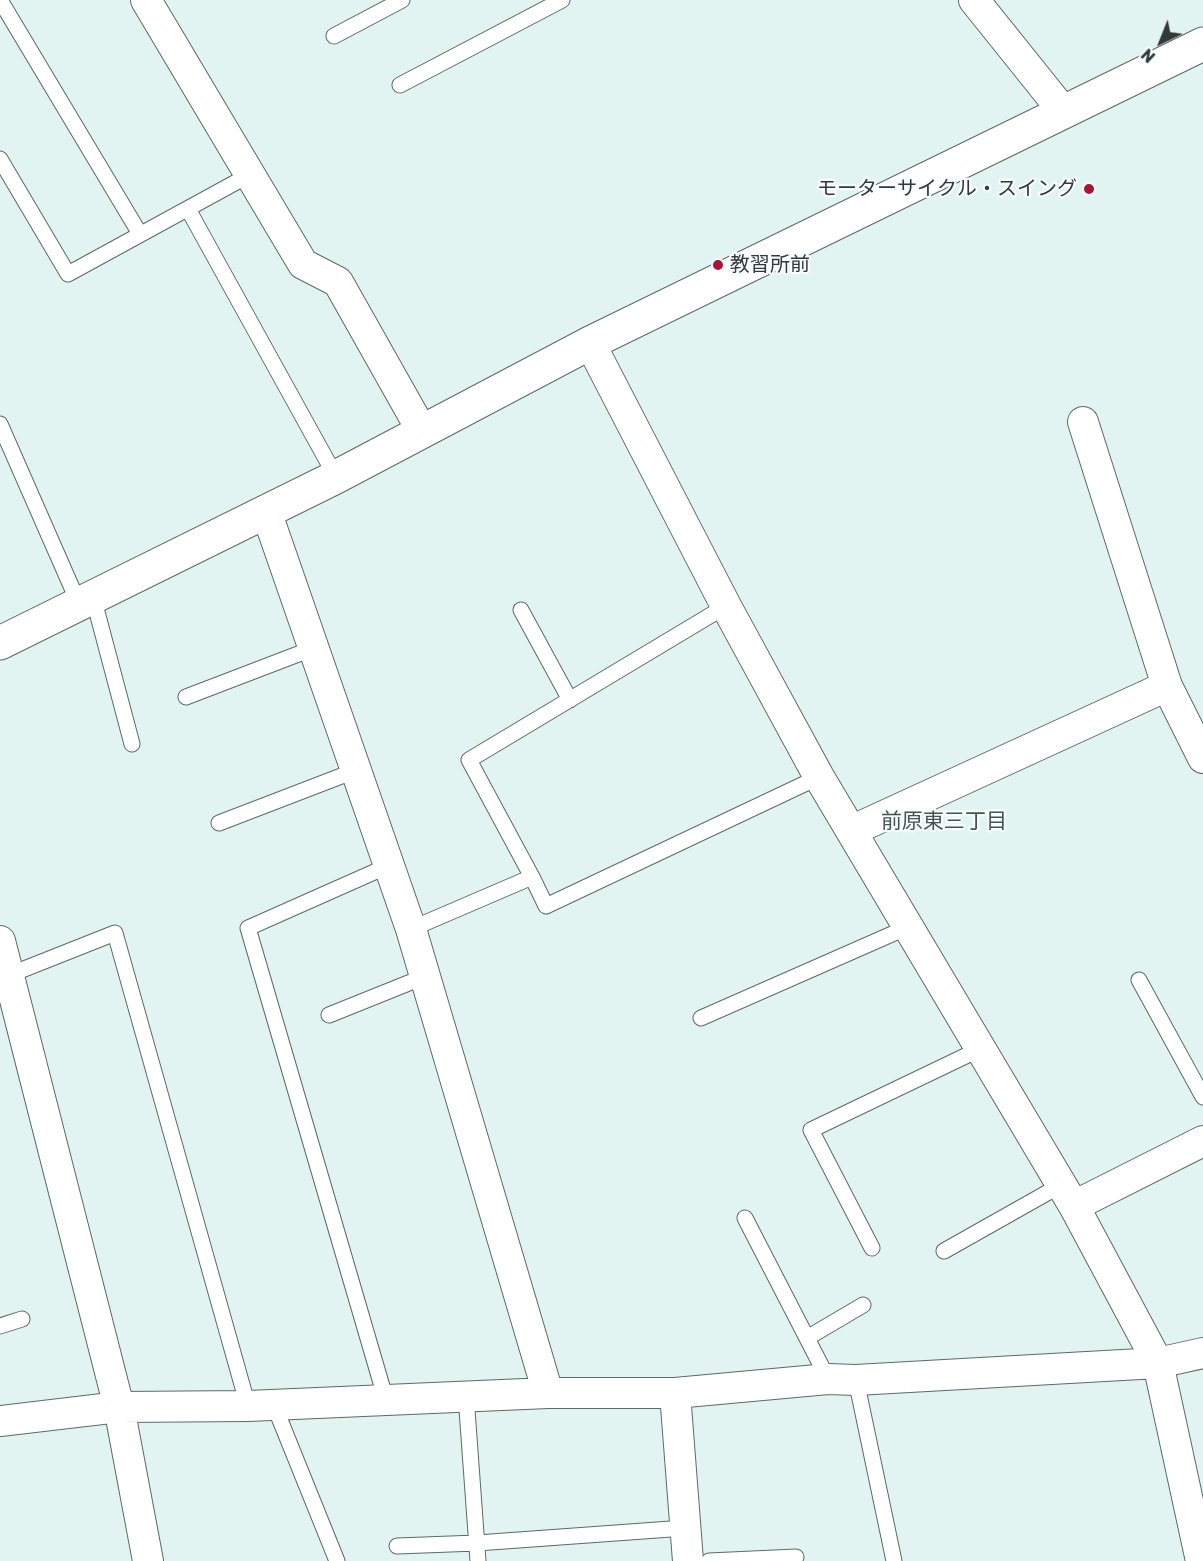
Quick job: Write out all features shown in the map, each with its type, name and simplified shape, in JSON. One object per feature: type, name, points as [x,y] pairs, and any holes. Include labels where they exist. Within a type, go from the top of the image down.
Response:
[{"type":"street","points":[[146,0],[303,264],[338,282],[422,431]]},
{"type":"street","points":[[974,0],[1062,111]]},
{"type":"street","points":[[0,643],[336,477],[590,343],[1203,44]]},
{"type":"street","points":[[590,343],[726,606],[819,777],[1068,1196],[1158,1363],[1200,1545]]},
{"type":"street","points":[[1083,422],[1167,686],[1203,758]]},
{"type":"street","points":[[266,511],[411,929],[548,1393]]},
{"type":"street","points":[[851,831],[1167,686]]},
{"type":"street","points":[[0,940],[119,1407],[148,1561]]},
{"type":"street","points":[[1068,1196],[1203,1141]]},
{"type":"street","points":[[0,1421],[119,1407],[261,1406],[548,1393],[675,1393],[842,1379],[1158,1363],[1203,1353]]},
{"type":"street","points":[[675,1393],[688,1561]]},
{"type":"lane","points":[[0,0],[140,234]]},
{"type":"lane","points":[[334,36],[402,0]]},
{"type":"lane","points":[[400,85],[562,0]]},
{"type":"lane","points":[[0,159],[68,274],[251,174]]},
{"type":"lane","points":[[188,209],[336,477]]},
{"type":"lane","points":[[0,424],[86,601],[132,744]]},
{"type":"lane","points":[[726,606],[469,760],[546,906],[819,777]]},
{"type":"lane","points":[[521,610],[570,700]]},
{"type":"lane","points":[[186,697],[314,648]]},
{"type":"lane","points":[[219,823],[357,770]]},
{"type":"lane","points":[[386,1400],[248,928],[390,865]]},
{"type":"lane","points":[[411,929],[532,876]]},
{"type":"lane","points":[[701,1018],[908,927]]},
{"type":"lane","points":[[9,975],[115,933],[261,1406],[337,1561]]},
{"type":"lane","points":[[329,1015],[426,976]]},
{"type":"lane","points":[[1139,980],[1203,1097]]},
{"type":"lane","points":[[872,1248],[811,1130],[980,1049]]},
{"type":"lane","points":[[944,1251],[1068,1196]]},
{"type":"lane","points":[[744,1218],[807,1338],[842,1379],[894,1561]]},
{"type":"lane","points":[[807,1338],[863,1305]]},
{"type":"lane","points":[[0,1326],[22,1319]]},
{"type":"lane","points":[[466,1396],[478,1561]]},
{"type":"lane","points":[[397,1545],[477,1543],[685,1528]]},
{"type":"lane","points":[[709,1561],[796,1557]]},
{"type":"place","name":"モーターサイクル・スイング","points":[[1089,189]]},
{"type":"place","name":"教習所前","points":[[718,265]]},
{"type":"district","name":"前原東三丁目","points":[[944,822]]}]
